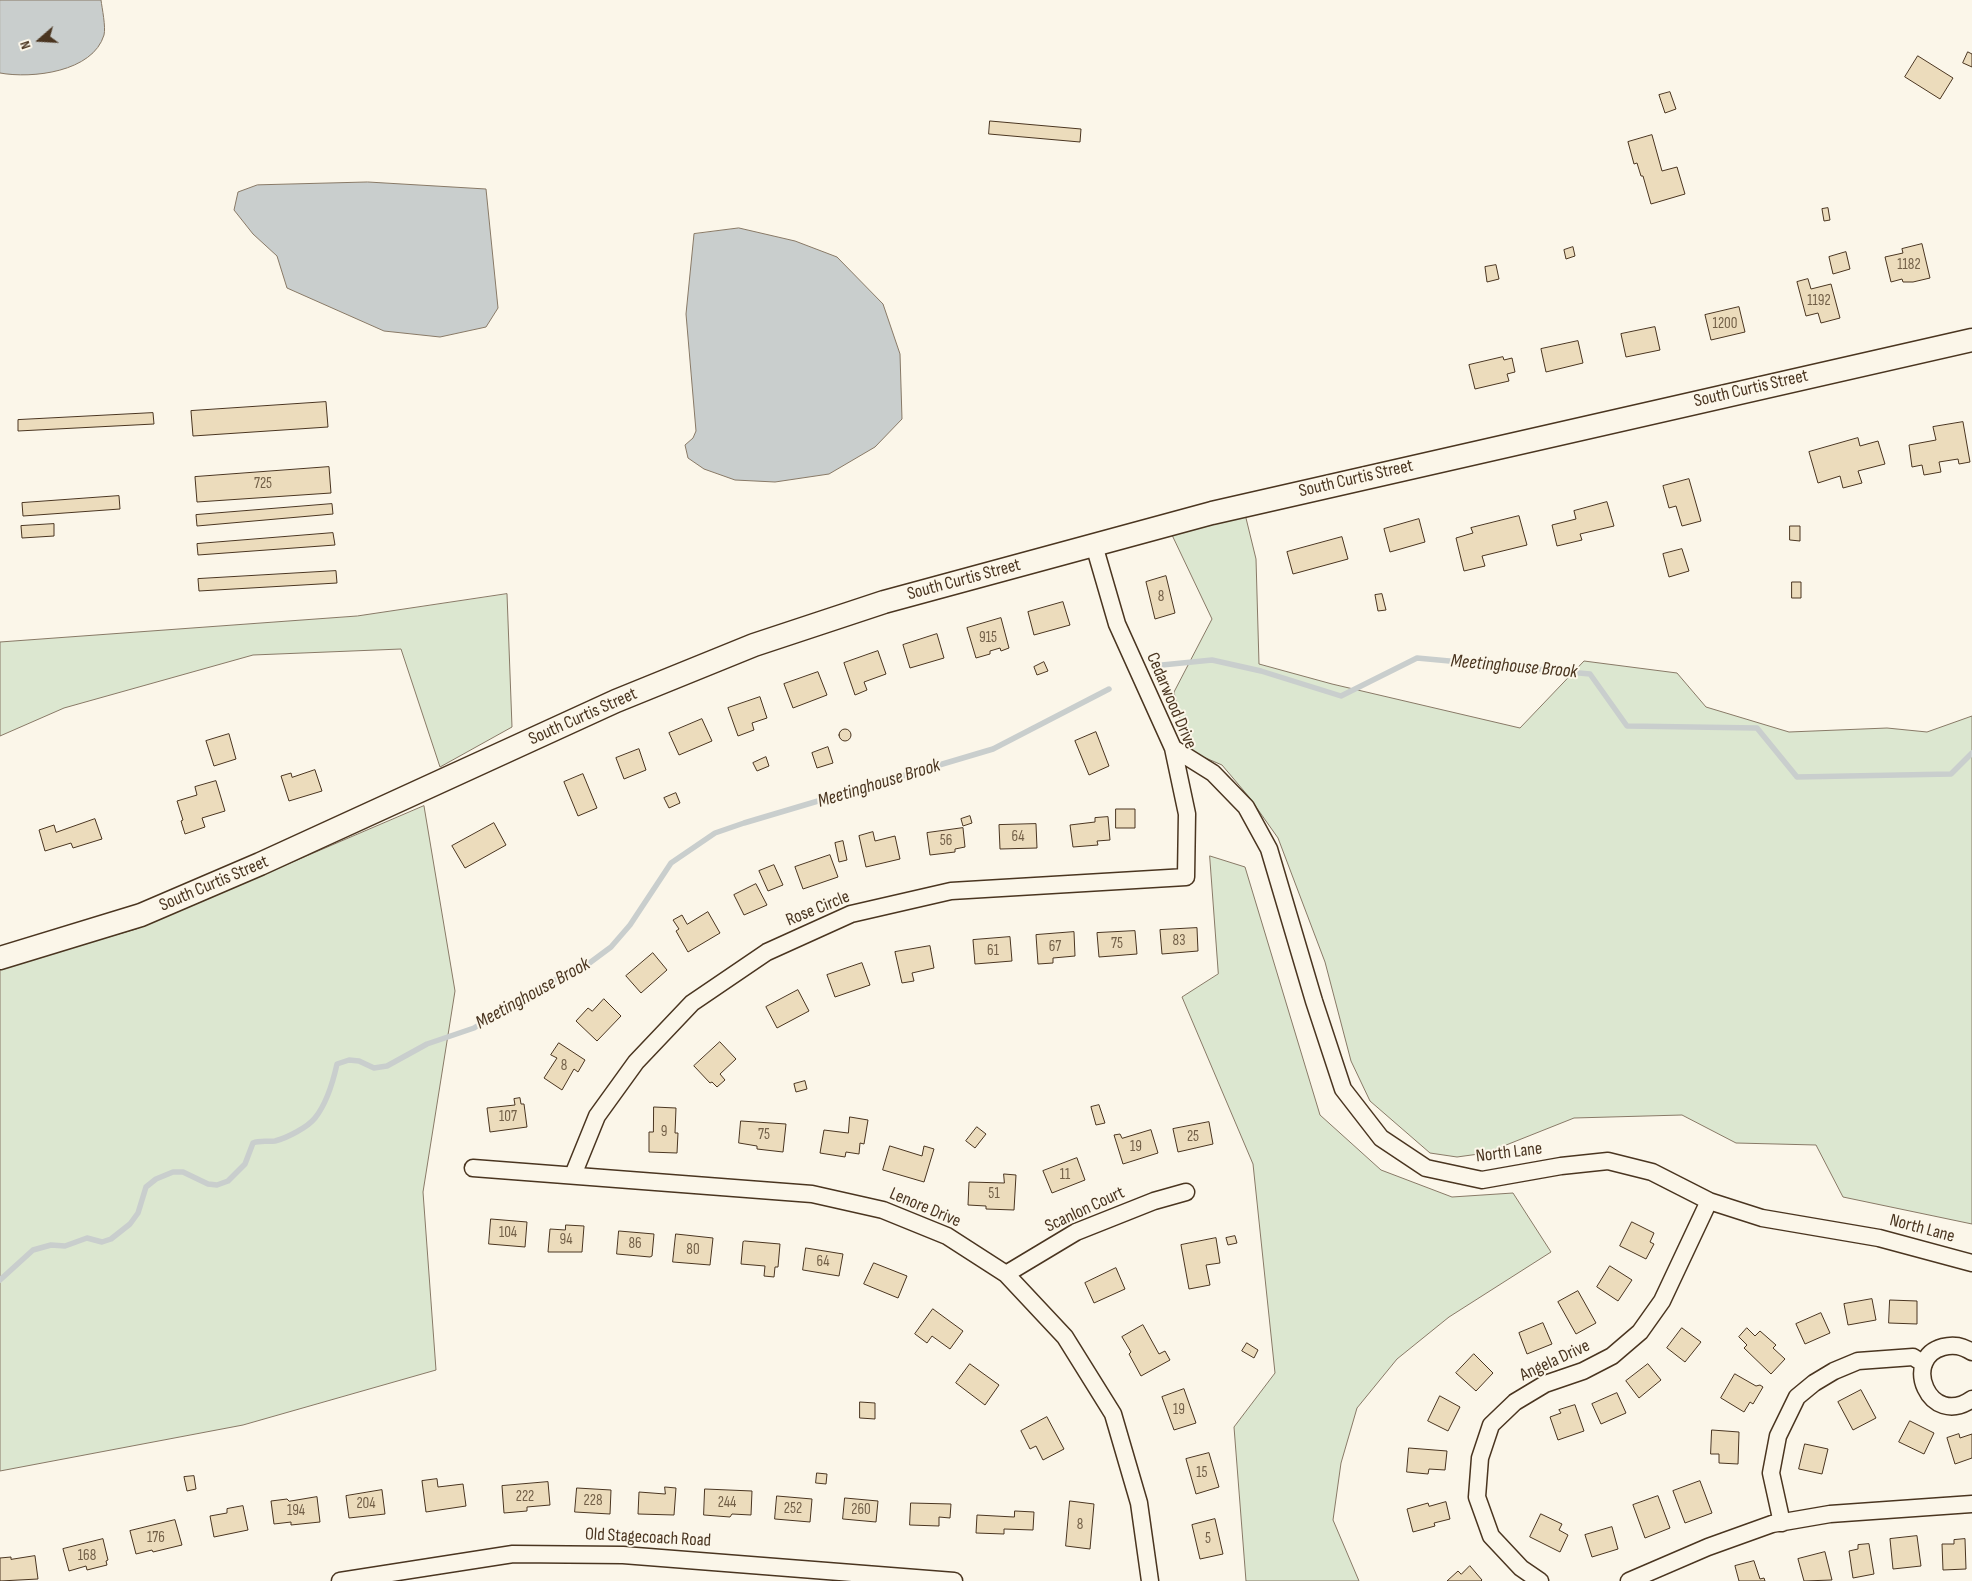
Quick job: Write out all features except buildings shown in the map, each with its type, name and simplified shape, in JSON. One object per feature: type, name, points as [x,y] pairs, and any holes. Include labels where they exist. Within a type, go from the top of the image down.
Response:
[{"type":"street","name":"South Curtis Street","points":[[0,958],[141,915],[260,864],[616,701],[754,646],[884,602],[1212,512],[1972,340]]},
{"type":"street","name":"Cedarwood Drive","points":[[1094,545],[1117,624],[1173,748],[1186,814],[1186,876]]},
{"type":"street","name":"North Lane","points":[[1173,748],[1213,773],[1246,807],[1269,849],[1314,1001],[1343,1090],[1380,1138],[1426,1168],[1482,1180],[1561,1166],[1608,1161],[1652,1172],[1708,1201],[1762,1218],[1879,1238],[1972,1263]]},
{"type":"street","name":"Rose Circle","points":[[573,1175],[597,1116],[636,1062],[692,1003],[767,952],[851,914],[951,891],[1186,876]]},
{"type":"street","name":"Lenore Drive","points":[[473,1168],[812,1194],[883,1210],[947,1236],[1006,1274],[1065,1337],[1113,1414],[1139,1503],[1150,1581]]},
{"type":"street","name":"Scanlon Court","points":[[1006,1274],[1076,1232],[1154,1201],[1186,1192]]},
{"type":"street","name":"Angela Drive","points":[[1540,1581],[1521,1568],[1492,1536],[1477,1497],[1480,1458],[1491,1425],[1515,1402],[1545,1384],[1583,1371],[1612,1356],[1640,1332],[1662,1301],[1708,1201]]},
{"type":"street","points":[[1972,1352],[1964,1347],[1952,1344],[1940,1347],[1930,1354],[1924,1364],[1922,1376],[1924,1388],[1931,1398],[1942,1405],[1953,1407],[1965,1404],[1972,1399]]},
{"type":"street","points":[[1782,1523],[1771,1472],[1778,1436],[1798,1397],[1814,1383],[1834,1371],[1858,1361],[1913,1357],[1924,1364]]},
{"type":"street","points":[[1629,1581],[1708,1547],[1772,1524],[1830,1514],[1972,1504]]},
{"type":"street","name":"Old Stagecoach Road","points":[[340,1581],[513,1554],[622,1554],[954,1581]]},
{"type":"green space","points":[[1245,514],[1256,559],[1259,664],[1332,684],[1520,728],[1584,661],[1677,673],[1706,707],[1789,732],[1887,728],[1927,732],[1972,716],[1972,1224],[1843,1197],[1816,1145],[1736,1143],[1682,1115],[1574,1118],[1486,1153],[1457,1157],[1430,1153],[1370,1101],[1351,1061],[1325,962],[1278,838],[1249,797],[1222,765],[1187,750],[1174,692],[1212,619],[1172,535]]},
{"type":"green space","points":[[507,594],[512,727],[440,767],[401,649],[253,655],[64,708],[0,736],[0,642],[357,616]]},
{"type":"green space","points":[[424,806],[455,991],[423,1192],[436,1370],[243,1425],[0,1471],[0,968],[136,929]]},
{"type":"green space","points":[[1210,856],[1245,867],[1320,1115],[1381,1170],[1452,1197],[1513,1193],[1551,1252],[1449,1317],[1397,1359],[1357,1408],[1341,1463],[1333,1520],[1359,1581],[1246,1581],[1234,1427],[1275,1373],[1253,1164],[1182,997],[1218,974]]},
{"type":"shaded area","points":[[0,0],[101,0],[104,35],[98,48],[75,65],[60,70],[28,75],[0,73]]},
{"type":"shaded area","points":[[368,182],[486,189],[498,308],[486,327],[440,337],[384,331],[287,288],[277,256],[253,234],[234,210],[238,192],[257,185]]},
{"type":"shaded area","points":[[739,228],[795,241],[837,257],[883,304],[900,354],[902,419],[875,447],[829,474],[775,482],[735,480],[704,469],[688,458],[685,445],[693,438],[696,431],[686,314],[694,234]]},
{"type":"waterway","name":"Meetinghouse Brook","points":[[1162,665],[1212,660],[1261,671],[1341,696],[1417,658],[1590,674],[1627,726],[1757,728],[1797,777],[1951,774],[1972,753]]},
{"type":"waterway","name":"Meetinghouse Brook","points":[[0,1280],[33,1250],[51,1245],[65,1246],[87,1238],[102,1242],[111,1239],[130,1224],[138,1213],[146,1187],[156,1179],[173,1172],[183,1172],[208,1184],[217,1185],[228,1181],[245,1164],[253,1143],[275,1141],[285,1137],[315,1118],[326,1099],[337,1064],[349,1060],[359,1061],[374,1068],[387,1066],[427,1044],[474,1028],[542,985],[580,970],[611,947],[630,925],[671,863],[715,833],[993,749],[1109,689]]}]
